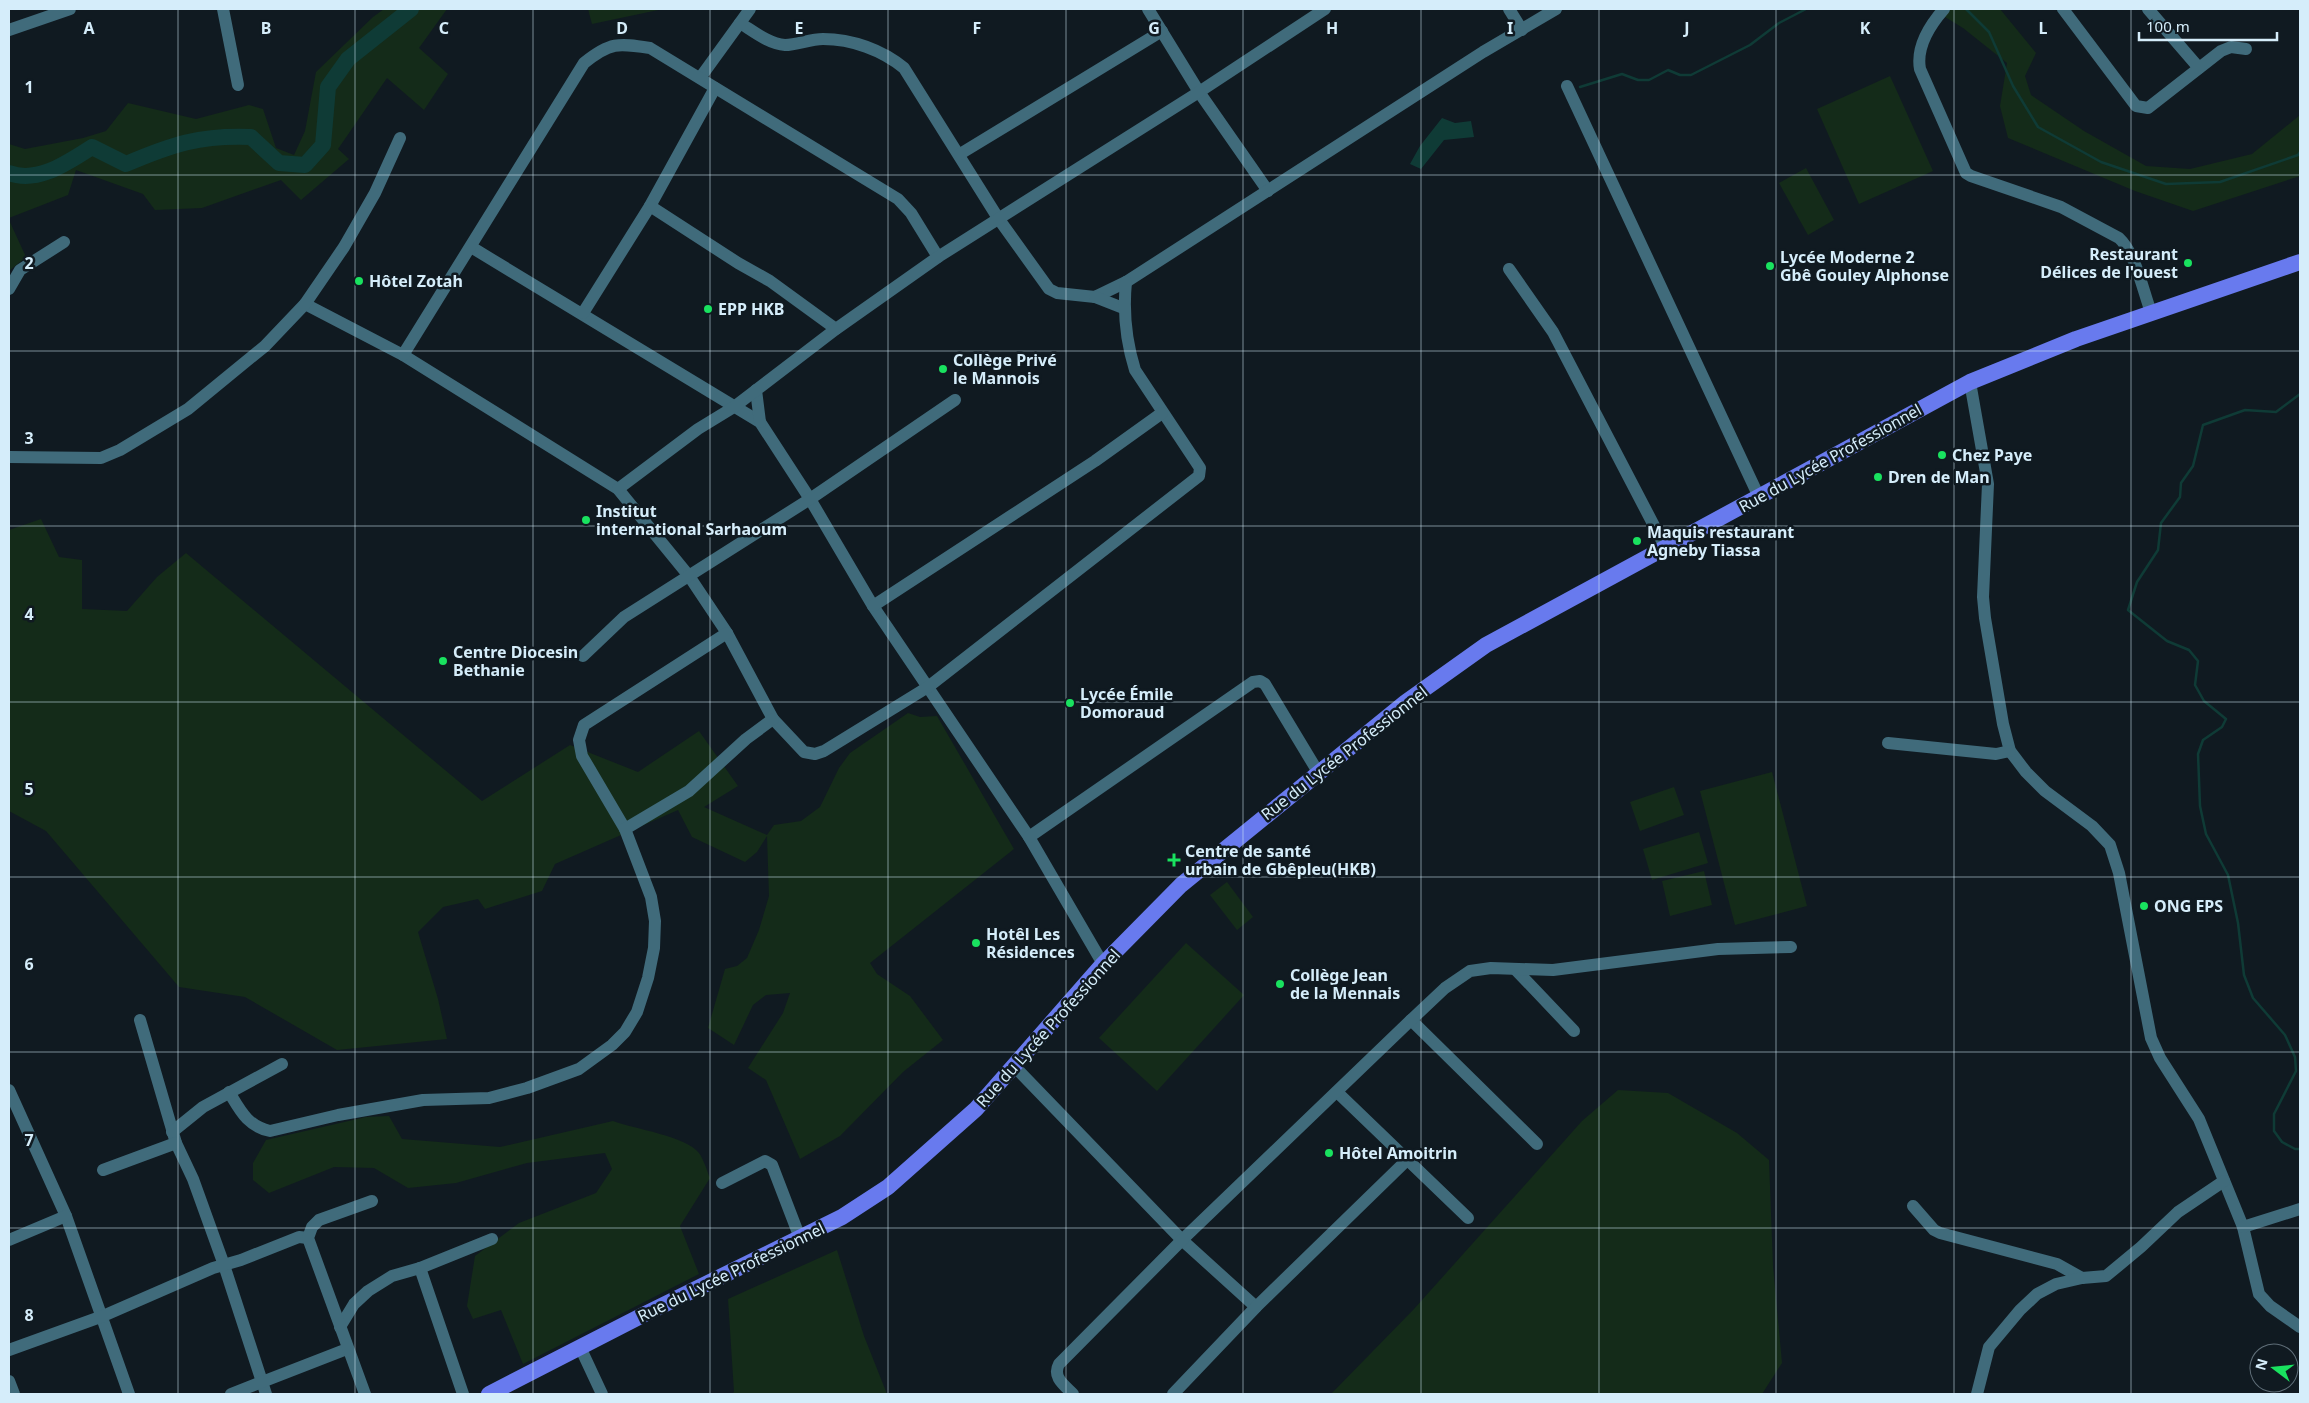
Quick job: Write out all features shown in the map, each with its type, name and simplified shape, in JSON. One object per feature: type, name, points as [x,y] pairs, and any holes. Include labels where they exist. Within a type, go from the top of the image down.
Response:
[{"type":"main road","name":"Rue du Lycée Professionnel","points":[[488,1394],[842,1217],[888,1187],[976,1109],[1104,964],[1181,884],[1406,702],[1486,645],[1665,546],[1970,382],[2076,339],[2150,312],[2300,262]]},
{"type":"street","points":[[9,30],[70,9]]},
{"type":"street","points":[[224,9],[238,85]]},
{"type":"street","points":[[700,78],[750,9]]},
{"type":"street","points":[[1148,9],[1199,92],[1268,192]]},
{"type":"street","points":[[618,489],[698,429],[734,407],[836,329],[938,256],[1199,92],[1325,9]]},
{"type":"street","points":[[1509,9],[1522,30]]},
{"type":"street","points":[[1095,297],[1126,282],[1556,9]]},
{"type":"street","points":[[1944,9],[1927,34],[1919,62],[1920,69],[1966,173],[2060,207],[2119,238],[2126,244],[2132,257],[2150,312]]},
{"type":"street","points":[[2063,9],[2136,106],[2148,108],[2226,48],[2246,49]]},
{"type":"street","points":[[2148,9],[2199,68]]},
{"type":"street","points":[[740,23],[772,41],[785,44],[822,39],[846,41],[872,49],[893,59],[904,68],[960,154],[998,218],[1049,289],[1057,294],[1095,297],[1123,308]]},
{"type":"street","points":[[960,154],[1162,31]]},
{"type":"street","points":[[403,355],[584,63],[608,46],[626,44],[650,48],[898,199],[911,213],[938,256]]},
{"type":"street","points":[[1567,86],[1759,497]]},
{"type":"street","points":[[583,314],[650,206],[715,88]]},
{"type":"street","points":[[9,457],[101,458],[120,450],[188,409],[265,346],[305,304],[344,246],[375,193],[400,138]]},
{"type":"street","points":[[650,206],[738,263],[770,280],[836,329]]},
{"type":"street","points":[[9,289],[20,270],[64,242]]},
{"type":"street","points":[[471,247],[760,422]]},
{"type":"street","points":[[1509,269],[1553,332],[1665,546]]},
{"type":"street","points":[[305,304],[403,355],[618,489],[689,576],[728,633],[773,719],[804,752],[815,754],[928,687],[1199,476],[1200,468],[1135,370],[1130,355],[1123,308],[1126,282]]},
{"type":"street","points":[[1970,382],[1988,484],[1983,597],[2003,724],[2010,751],[2026,772],[2045,791],[2092,826],[2110,845],[2119,873],[2151,1038],[2160,1058],[2199,1119],[2243,1227],[2259,1294],[2270,1306],[2300,1327]]},
{"type":"street","points":[[756,390],[760,422],[810,499],[873,606],[1030,837],[1104,964]]},
{"type":"street","points":[[582,656],[624,617],[810,499],[955,400]]},
{"type":"street","points":[[873,606],[1095,461],[1162,413]]},
{"type":"street","points":[[229,1092],[248,1122],[270,1131],[338,1115],[423,1100],[489,1098],[528,1088],[579,1069],[597,1057],[625,1032],[636,1012],[648,978],[654,948],[655,921],[651,897],[626,829],[582,756],[580,740],[584,725],[728,633]]},
{"type":"street","points":[[1030,837],[1253,682],[1260,681],[1265,684],[1318,772]]},
{"type":"street","points":[[626,829],[689,791],[746,739],[773,719]]},
{"type":"street","points":[[1888,744],[1996,754],[2010,751]]},
{"type":"street","points":[[1073,1394],[1057,1377],[1056,1370],[1059,1364],[1182,1240],[1411,1020],[1445,988],[1470,971],[1491,968],[1553,970],[1718,949],[1791,947]]},
{"type":"street","points":[[1516,970],[1574,1031]]},
{"type":"street","points":[[140,1020],[174,1137],[193,1179],[224,1265],[263,1388]]},
{"type":"street","points":[[1411,1020],[1537,1144]]},
{"type":"street","points":[[103,1170],[174,1137],[203,1107],[282,1064]]},
{"type":"street","points":[[1014,1066],[1182,1240],[1256,1307]]},
{"type":"street","points":[[9,1090],[66,1216],[103,1316],[129,1394]]},
{"type":"street","points":[[1337,1092],[1406,1161],[1468,1218]]},
{"type":"street","points":[[722,1183],[765,1161],[772,1164],[800,1238]]},
{"type":"street","points":[[1173,1394],[1256,1307],[1406,1161]]},
{"type":"street","points":[[1977,1394],[1989,1347],[2020,1310],[2037,1294],[2056,1284],[2082,1278],[2106,1276],[2114,1271],[2178,1212],[2224,1181]]},
{"type":"street","points":[[365,1394],[308,1238],[312,1227],[319,1220],[372,1201]]},
{"type":"street","points":[[1913,1206],[1934,1230],[1940,1233],[2057,1264],[2082,1278]]},
{"type":"street","points":[[2243,1227],[2300,1209]]},
{"type":"street","points":[[9,1240],[66,1216]]},
{"type":"street","points":[[9,1350],[103,1316],[185,1279],[258,1254],[299,1237],[308,1238]]},
{"type":"street","points":[[340,1327],[354,1304],[368,1291],[392,1276],[420,1268],[492,1239]]},
{"type":"street","points":[[420,1268],[463,1394]]},
{"type":"street","points":[[580,1347],[602,1394]]},
{"type":"street","points":[[231,1394],[263,1388],[347,1349]]},
{"type":"street","points":[[9,1381],[14,1394]]},
{"type":"shaded area","points":[[384,9],[447,9],[419,48],[448,74],[424,110],[387,78],[338,149],[349,159],[301,200],[281,180],[202,208],[155,210],[143,194],[76,170],[68,195],[9,218],[9,144],[25,149],[83,138],[106,131],[128,103],[196,119],[249,105],[263,109],[276,148],[294,155],[305,131],[316,72],[373,17]]},
{"type":"shaded area","points":[[588,9],[663,9],[592,24]]},
{"type":"shaded area","points":[[1932,9],[2000,9],[2036,53],[2025,76],[2031,95],[2084,131],[2146,166],[2190,169],[2252,154],[2300,115],[2300,176],[2193,211],[2135,191],[2008,138],[2000,106],[2007,63],[1963,28]]},
{"type":"shaded area","points":[[1890,76],[1933,171],[1859,204],[1817,109]]},
{"type":"shaded area","points":[[1442,118],[1455,123],[1471,121],[1474,137],[1444,140],[1421,169],[1410,164],[1420,146]]},
{"type":"shaded area","points":[[1806,168],[1834,220],[1808,235],[1779,183]]},
{"type":"shaded area","points":[[9,220],[26,257],[9,271]]},
{"type":"shaded area","points":[[41,519],[59,557],[82,560],[82,609],[127,611],[157,577],[186,553],[482,801],[570,745],[638,772],[699,731],[738,786],[704,807],[767,835],[774,825],[801,821],[820,807],[839,768],[850,753],[908,713],[920,717],[937,716],[1014,849],[870,963],[877,974],[910,996],[943,1040],[903,1072],[840,1136],[800,1159],[766,1080],[748,1068],[783,1013],[790,993],[766,995],[753,1005],[734,1045],[708,1028],[725,969],[737,966],[747,958],[759,930],[769,896],[767,836],[757,852],[745,862],[692,837],[678,810],[555,864],[542,891],[485,909],[478,899],[443,907],[418,932],[438,999],[447,1039],[337,1050],[245,997],[179,987],[46,831],[9,811],[9,530]]},
{"type":"shaded area","points":[[1772,772],[1807,906],[1735,925],[1700,791]]},
{"type":"shaded area","points":[[1674,787],[1684,815],[1640,831],[1630,802]]},
{"type":"shaded area","points":[[1699,832],[1708,863],[1652,880],[1643,849]]},
{"type":"shaded area","points":[[1704,871],[1712,905],[1670,916],[1662,881]]},
{"type":"shaded area","points":[[1227,882],[1253,917],[1237,930],[1210,895]]},
{"type":"shaded area","points":[[1186,943],[1244,995],[1157,1091],[1099,1038]]},
{"type":"shaded area","points":[[1618,1090],[1668,1093],[1737,1133],[1769,1160],[1773,1266],[1782,1363],[1762,1394],[1331,1394],[1414,1309],[1582,1121]]},
{"type":"shaded area","points":[[389,1116],[402,1139],[500,1147],[613,1121],[683,1142],[699,1153],[710,1178],[680,1226],[699,1274],[523,1364],[501,1310],[473,1319],[467,1306],[475,1256],[519,1223],[596,1193],[612,1169],[605,1153],[527,1163],[456,1183],[408,1188],[374,1168],[334,1167],[269,1193],[253,1180],[253,1163],[266,1140],[366,1117]]},
{"type":"shaded area","points":[[837,1250],[864,1336],[887,1394],[732,1394],[734,1392],[728,1299]]},
{"type":"waterway","points":[[9,173],[20,176],[42,174],[63,165],[92,147],[126,164],[187,142],[233,137],[251,137],[279,163],[305,165],[323,145],[328,87],[348,59],[411,9]]},
{"type":"waterway","points":[[1580,87],[1622,74],[1638,80],[1649,80],[1668,70],[1680,75],[1691,75],[1750,45],[1779,23],[1806,9]]},
{"type":"waterway","points":[[1966,9],[1989,32],[2013,86],[2038,127],[2101,162],[2166,184],[2220,182],[2298,155],[2300,152]]},
{"type":"waterway","points":[[2300,394],[2276,412],[2245,410],[2203,425],[2193,466],[2181,483],[2180,497],[2161,523],[2158,550],[2137,582],[2128,610],[2167,641],[2189,650],[2198,661],[2195,685],[2204,701],[2226,719],[2222,727],[2203,740],[2198,754],[2200,806],[2206,834],[2228,875],[2238,923],[2244,975],[2253,998],[2285,1035],[2295,1057],[2296,1071],[2274,1114],[2274,1131],[2282,1142],[2295,1149],[2300,1149]]},
{"type":"place","name":"Restaurant Délices de l'ouest","points":[[2188,263]]},
{"type":"place","name":"Lycée Moderne 2 Gbê Gouley Alphonse","points":[[1770,266]]},
{"type":"place","name":"Hôtel Zotah","points":[[359,281]]},
{"type":"place","name":"EPP HKB","points":[[708,309]]},
{"type":"place","name":"Collège Privé le Mannois","points":[[943,369]]},
{"type":"place","name":"Chez Paye","points":[[1942,455]]},
{"type":"place","name":"Dren de Man","points":[[1878,477]]},
{"type":"place","name":"Institut international Sarhaoum","points":[[586,520]]},
{"type":"place","name":"Maquis restaurant Agneby Tiassa","points":[[1637,541]]},
{"type":"place","name":"Centre Diocesin Bethanie","points":[[443,661]]},
{"type":"place","name":"Lycée Émile Domoraud","points":[[1070,703]]},
{"type":"place","name":"Centre de santé urbain de Gbêpleu(HKB)","points":[[1174,860]]},
{"type":"place","name":"ONG EPS","points":[[2144,906]]},
{"type":"place","name":"Hotêl Les Résidences","points":[[976,943]]},
{"type":"place","name":"Collège Jean de la Mennais","points":[[1280,984]]},
{"type":"place","name":"Hôtel Amoitrin","points":[[1329,1153]]}]
